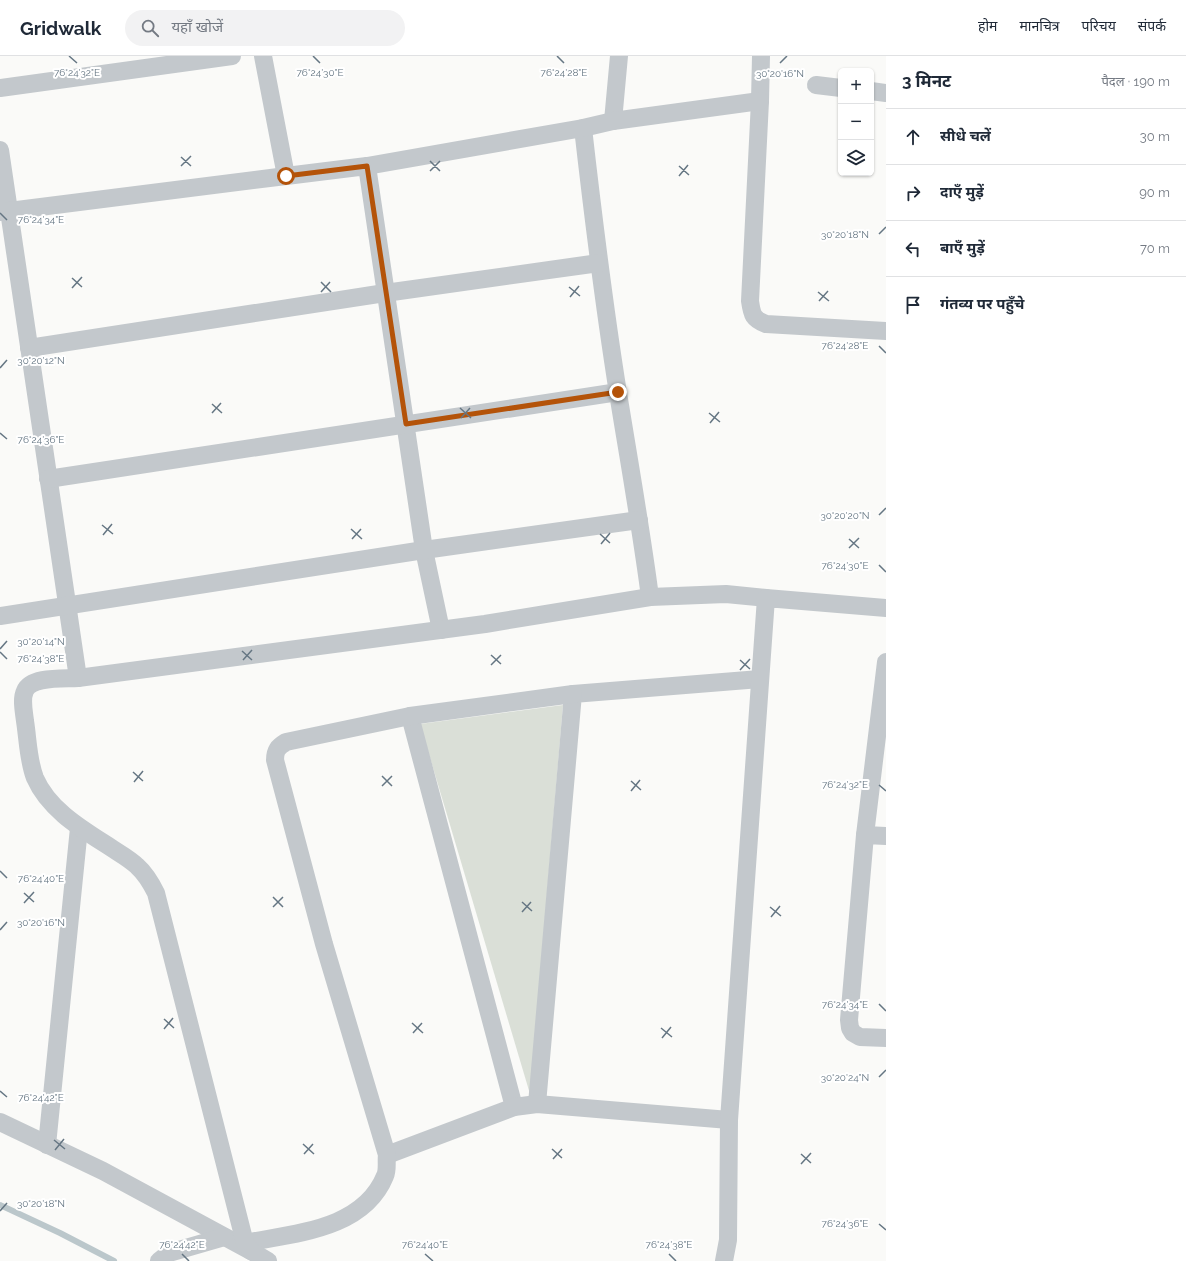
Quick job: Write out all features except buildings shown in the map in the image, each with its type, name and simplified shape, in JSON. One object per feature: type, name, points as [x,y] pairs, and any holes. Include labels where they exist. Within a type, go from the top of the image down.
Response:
[{"type":"street","points":[[0,88],[232,56]]},
{"type":"street","points":[[263,56],[286,176]]},
{"type":"street","points":[[613,121],[619,56]]},
{"type":"street","points":[[761,56],[750,301],[752,312],[756,320],[766,324],[886,331]]},
{"type":"street","points":[[816,85],[838,88]]},
{"type":"street","points":[[874,91],[886,93]]},
{"type":"street","points":[[4,211],[367,166],[583,128],[613,121],[760,101]]},
{"type":"street","points":[[583,128],[599,263],[618,392],[640,520],[650,597]]},
{"type":"street","points":[[0,150],[4,211],[29,348],[78,678]]},
{"type":"street","points":[[367,166],[424,550],[441,630]]},
{"type":"street","points":[[29,348],[385,293],[599,263]]},
{"type":"street","points":[[48,479],[618,392]]},
{"type":"street","points":[[0,616],[424,550],[640,520]]},
{"type":"street","points":[[248,1247],[156,894],[148,878],[136,865],[79,828],[59,811],[45,794],[35,778],[30,762],[24,706],[25,691],[30,684],[39,680],[78,678],[441,630],[650,597],[726,594],[886,608]]},
{"type":"street","points":[[724,1261],[728,1240],[729,1120],[766,598]]},
{"type":"street","points":[[886,662],[865,835],[849,1020],[852,1034],[860,1037],[886,1038]]},
{"type":"street","points":[[248,1247],[327,1227],[351,1216],[372,1199],[386,1175],[387,1155],[324,944],[275,760],[275,752],[280,746],[286,742],[410,716],[572,694],[760,679]]},
{"type":"street","points":[[537,1104],[572,694]]},
{"type":"street","points":[[410,716],[514,1108]]},
{"type":"street","points":[[47,1145],[79,828]]},
{"type":"street","points":[[865,835],[886,836]]},
{"type":"street","points":[[387,1155],[514,1108],[537,1104],[729,1120]]},
{"type":"street","points":[[0,1122],[103,1171],[224,1237],[248,1247],[268,1261]]},
{"type":"street","points":[[164,1257],[224,1237]]},
{"type":"shaded area","points":[[563,705],[530,1094],[420,724]]},
{"type":"waterway","points":[[0,1205],[60,1233],[114,1261]]},
{"type":"route","points":[[286,176],[367,166],[406,424],[618,392]]}]
